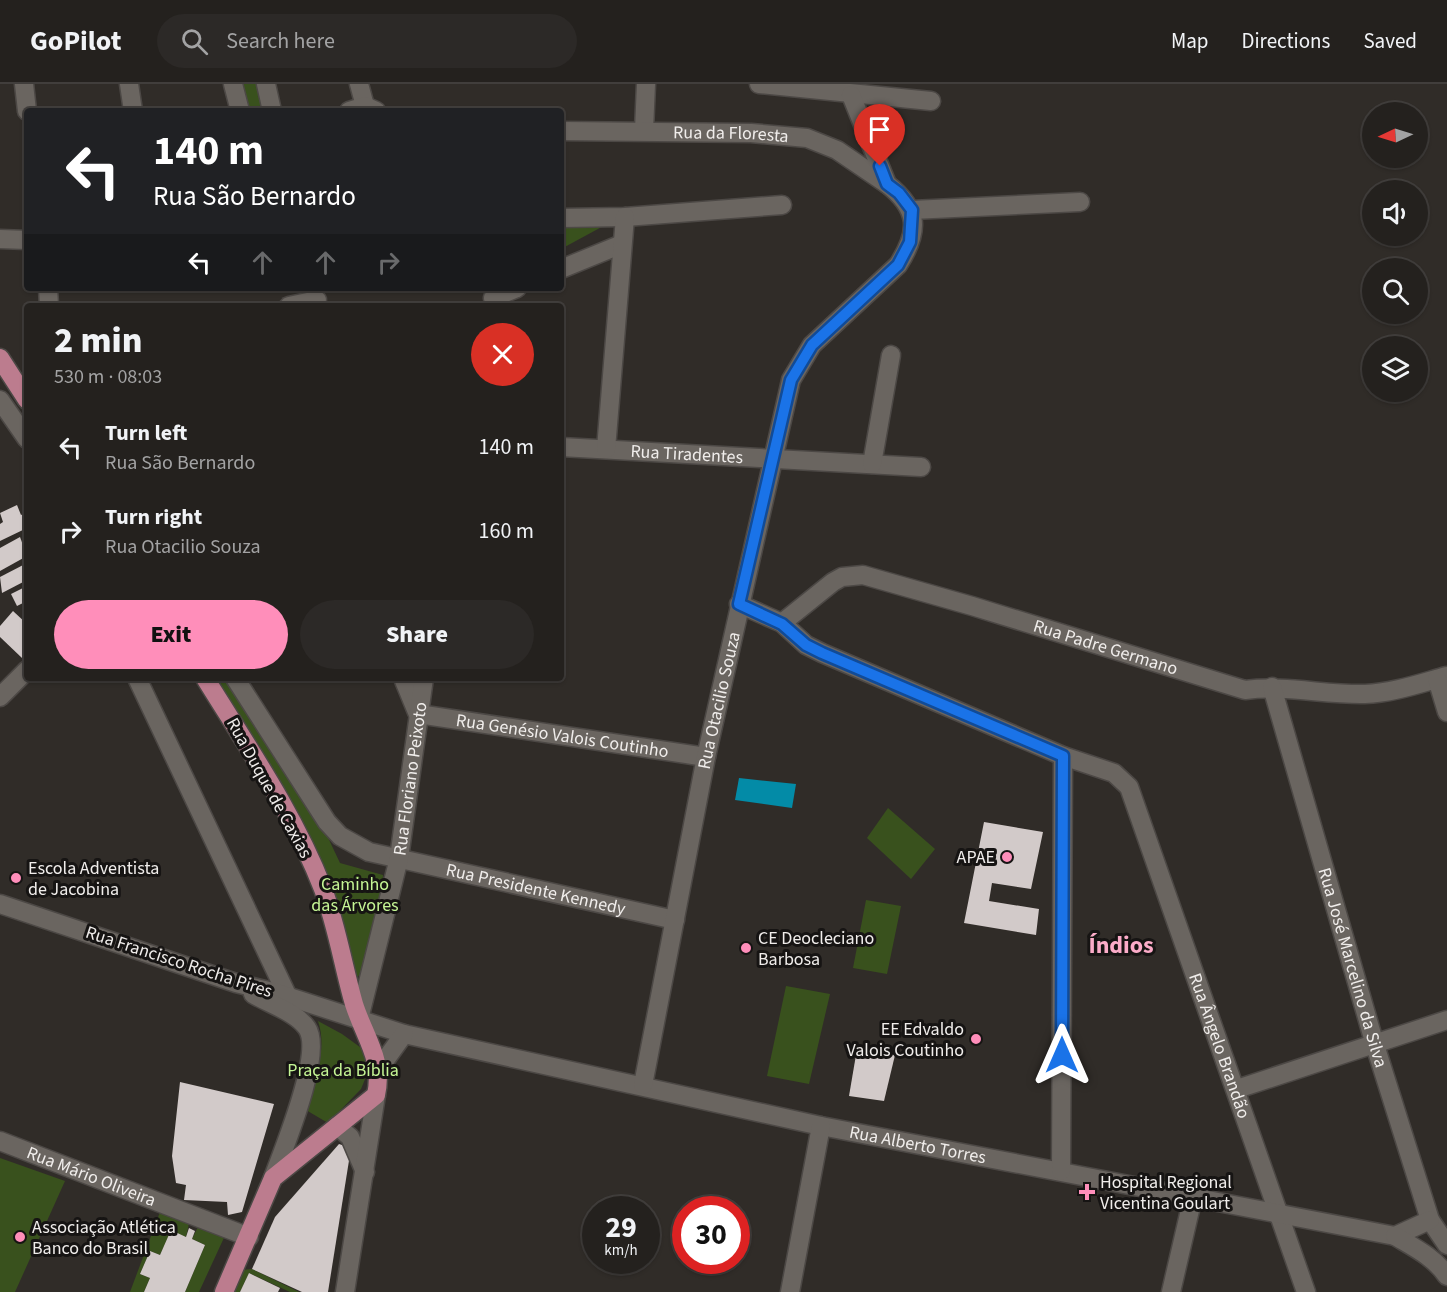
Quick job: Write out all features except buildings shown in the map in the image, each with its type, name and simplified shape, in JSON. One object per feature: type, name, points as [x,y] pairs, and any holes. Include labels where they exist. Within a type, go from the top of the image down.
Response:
[{"type":"main road","points":[[0,358],[24,395]]},
{"type":"main road","name":"Rua Duque de Caxias","points":[[207,681],[266,776],[311,862],[323,891],[357,1013],[378,1070]]},
{"type":"main road","points":[[224,1292],[273,1178],[376,1095],[378,1070]]},
{"type":"street","points":[[24,84],[27,108]]},
{"type":"street","points":[[129,84],[133,108]]},
{"type":"street","points":[[233,84],[239,108]]},
{"type":"street","points":[[266,84],[271,108]]},
{"type":"street","points":[[359,84],[363,108]]},
{"type":"street","points":[[644,130],[646,84]]},
{"type":"street","points":[[759,84],[851,95],[931,101]]},
{"type":"street","points":[[851,95],[887,184],[899,193],[912,210],[1080,202]]},
{"type":"street","name":"Rua da Floresta","points":[[564,131],[750,132],[807,138],[837,150],[887,184]]},
{"type":"street","points":[[564,218],[625,217],[782,206]]},
{"type":"street","name":"Rua Otacilio Souza","points":[[644,1085],[706,757],[739,604],[774,459],[784,403],[800,362],[812,345],[898,265],[910,242],[912,210]]},
{"type":"street","points":[[606,449],[625,217]]},
{"type":"street","points":[[0,239],[24,240]]},
{"type":"street","points":[[564,268],[622,244]]},
{"type":"street","points":[[493,297],[509,291]]},
{"type":"street","points":[[299,303],[316,298]]},
{"type":"street","points":[[872,464],[891,356]]},
{"type":"street","points":[[0,400],[24,435]]},
{"type":"street","name":"Rua Tiradentes","points":[[564,447],[921,467]]},
{"type":"street","name":"Rua Padre Germano","points":[[782,624],[833,582],[842,577],[863,575],[993,612],[1245,690],[1272,687],[1363,694],[1393,690],[1442,678]]},
{"type":"street","name":"Rua Ângelo Brandão","points":[[739,604],[782,624],[806,645],[822,653],[1063,756],[1114,773],[1129,787],[1237,1089],[1306,1292]]},
{"type":"street","points":[[0,697],[24,673]]},
{"type":"street","points":[[1442,678],[1447,712]]},
{"type":"street","points":[[138,681],[288,997]]},
{"type":"street","name":"Rua Duque de Caxias","points":[[237,681],[327,822],[340,836],[369,852],[399,858]]},
{"type":"street","points":[[404,681],[418,714]]},
{"type":"street","name":"Rua Floriano Peixoto","points":[[357,1013],[399,858],[424,681]]},
{"type":"street","name":"Rua José Marcelino da Silva","points":[[1272,687],[1375,1045],[1430,1220],[1447,1245]]},
{"type":"street","name":"Rua Genésio Valois Coutinho","points":[[418,714],[706,757]]},
{"type":"street","points":[[1061,1171],[1063,756]]},
{"type":"street","name":"Rua Presidente Kennedy","points":[[399,858],[675,920]]},
{"type":"street","name":"Rua Francisco Rocha Pires","points":[[0,904],[236,983],[357,1013],[404,1034]]},
{"type":"street","points":[[236,983],[294,1018],[307,1028],[312,1040],[312,1053],[296,1116],[273,1178]]},
{"type":"street","points":[[1237,1089],[1447,1020]]},
{"type":"street","points":[[378,1070],[404,1034]]},
{"type":"street","name":"Rua Alberto Torres","points":[[404,1034],[644,1085],[821,1126],[1395,1236]]},
{"type":"street","points":[[345,1292],[376,1095]]},
{"type":"street","points":[[337,1126],[350,1137],[365,1172]]},
{"type":"street","points":[[790,1292],[821,1126]]},
{"type":"street","name":"Rua Mário Oliveira","points":[[0,1141],[249,1237]]},
{"type":"street","points":[[1171,1292],[1193,1197]]},
{"type":"street","points":[[1395,1236],[1430,1220]]},
{"type":"street","points":[[1395,1236],[1431,1259],[1447,1276]]},
{"type":"green space","points":[[242,84],[260,84],[265,108],[248,108]]},
{"type":"green space","points":[[609,223],[564,247],[564,225]]},
{"type":"green space","name":"Caminho das Árvores","points":[[210,681],[228,681],[315,810],[340,863],[383,875],[382,891],[366,969],[352,982],[325,880]]},
{"type":"green space","points":[[888,808],[935,849],[911,879],[867,838]]},
{"type":"green space","points":[[866,900],[901,906],[887,974],[853,968]]},
{"type":"green space","points":[[786,986],[830,994],[809,1084],[767,1076]]},
{"type":"green space","name":"Praça da Bíblia","points":[[318,1021],[342,1034],[364,1050],[368,1072],[361,1089],[328,1123],[306,1110],[321,1055],[321,1032]]},
{"type":"green space","name":"Associação Atlética Banco do Brasil","points":[[0,1158],[65,1181],[15,1292],[0,1292]]},
{"type":"green space","points":[[163,1204],[191,1215],[186,1237],[171,1231],[160,1255],[150,1251],[140,1274],[150,1278],[144,1292],[130,1292]]},
{"type":"green space","points":[[202,1219],[228,1229],[199,1292],[185,1292],[205,1245],[192,1239]]},
{"type":"green space","points":[[252,1269],[299,1292],[290,1292],[249,1273],[240,1292],[231,1292],[241,1270]]},
{"type":"water","points":[[739,778],[796,784],[792,808],[735,800]]},
{"type":"place","name":"APAE","points":[[1007,857]]},
{"type":"place","name":"Escola Adventista de Jacobina","points":[[16,878]]},
{"type":"place","name":"CE Deocleciano Barbosa","points":[[746,948]]},
{"type":"place","name":"EE Edvaldo Valois Coutinho","points":[[976,1039]]},
{"type":"place","name":"Hospital Regional Vicentina Goulart","points":[[1087,1192]]},
{"type":"place","name":"Associação Atlética Banco do Brasil","points":[[20,1237]]},
{"type":"district","name":"Índios","points":[[1121,945]]},
{"type":"route","points":[[880,166],[887,184],[899,193],[912,210],[913,230],[910,242],[906,254],[898,265],[812,345],[791,380],[739,604],[782,624],[806,645],[822,653],[1063,756],[1062,1055]]}]
